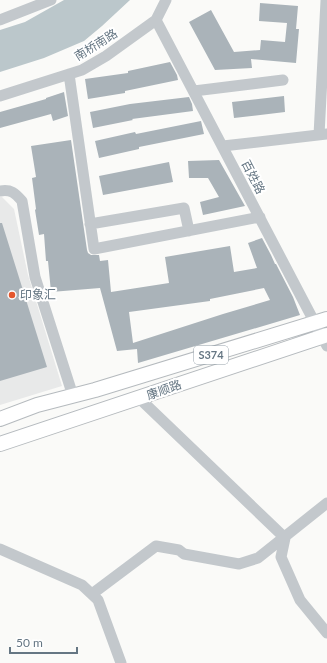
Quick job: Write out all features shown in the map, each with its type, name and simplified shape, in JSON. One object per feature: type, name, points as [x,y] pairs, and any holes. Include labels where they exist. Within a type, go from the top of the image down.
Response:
[{"type":"main road","name":"康顺路","points":[[0,419],[37,404],[95,390],[321,321]]},
{"type":"main road","name":"康顺路","points":[[0,444],[325,339]]},
{"type":"main road","points":[[0,415],[37,404]]},
{"type":"street","points":[[0,20],[51,0]]},
{"type":"street","name":"南桥南路","points":[[0,96],[82,70],[106,56],[156,20],[166,0]]},
{"type":"street","points":[[223,146],[323,134],[327,1]]},
{"type":"street","name":"百姓路","points":[[156,20],[260,217],[321,321],[325,339]]},
{"type":"street","points":[[69,74],[94,250],[260,217]]},
{"type":"street","points":[[194,91],[283,80]]},
{"type":"street","points":[[0,191],[7,190],[16,194],[22,201],[35,277],[73,396]]},
{"type":"street","points":[[90,224],[184,208],[189,231]]},
{"type":"street","points":[[139,398],[284,538]]},
{"type":"street","points":[[92,594],[156,546],[179,550],[184,554],[239,564],[258,558],[327,503]]},
{"type":"street","points":[[284,538],[282,557],[300,600],[327,633]]},
{"type":"street","points":[[0,549],[82,585],[92,594],[98,600],[121,663]]},
{"type":"shaded area","points":[[64,0],[130,0],[84,41],[44,58],[0,72],[0,30],[25,22]]},
{"type":"shaded area","points":[[0,197],[2,197],[14,209],[28,275],[62,386],[0,405]]},
{"type":"building","points":[[260,3],[298,6],[296,29],[299,29],[296,63],[251,59],[252,68],[215,70],[189,22],[211,10],[234,52],[260,50],[261,40],[285,42],[287,23],[259,21]]},
{"type":"building","points":[[170,62],[178,80],[125,91],[125,93],[88,99],[85,79],[128,73],[128,71]]},
{"type":"building","points":[[64,92],[68,116],[53,121],[51,114],[0,128],[0,112],[46,99]]},
{"type":"building","points":[[284,96],[285,112],[234,118],[232,102]]},
{"type":"building","points":[[189,97],[193,111],[132,119],[133,120],[93,128],[90,112],[130,104]]},
{"type":"building","points":[[201,121],[204,134],[139,147],[139,149],[99,158],[95,141],[135,132],[136,134]]},
{"type":"building","points":[[71,140],[87,250],[91,255],[99,255],[100,261],[108,260],[111,292],[169,283],[165,257],[230,246],[234,272],[257,268],[248,243],[262,238],[293,297],[300,315],[138,363],[137,349],[117,351],[100,288],[51,292],[48,261],[46,261],[44,234],[39,235],[35,210],[32,178],[36,177],[31,146]],"holes":[[[264,288],[270,300],[223,314],[133,343],[129,312],[210,301],[210,299]]]},
{"type":"building","points":[[219,160],[245,206],[203,215],[200,202],[219,197],[208,178],[189,178],[188,161]]},
{"type":"building","points":[[169,162],[173,182],[103,195],[99,176]]},
{"type":"building","name":"印象汇","points":[[0,223],[2,223],[47,367],[0,381]]},
{"type":"place","name":"印象汇","points":[[12,295]]}]
